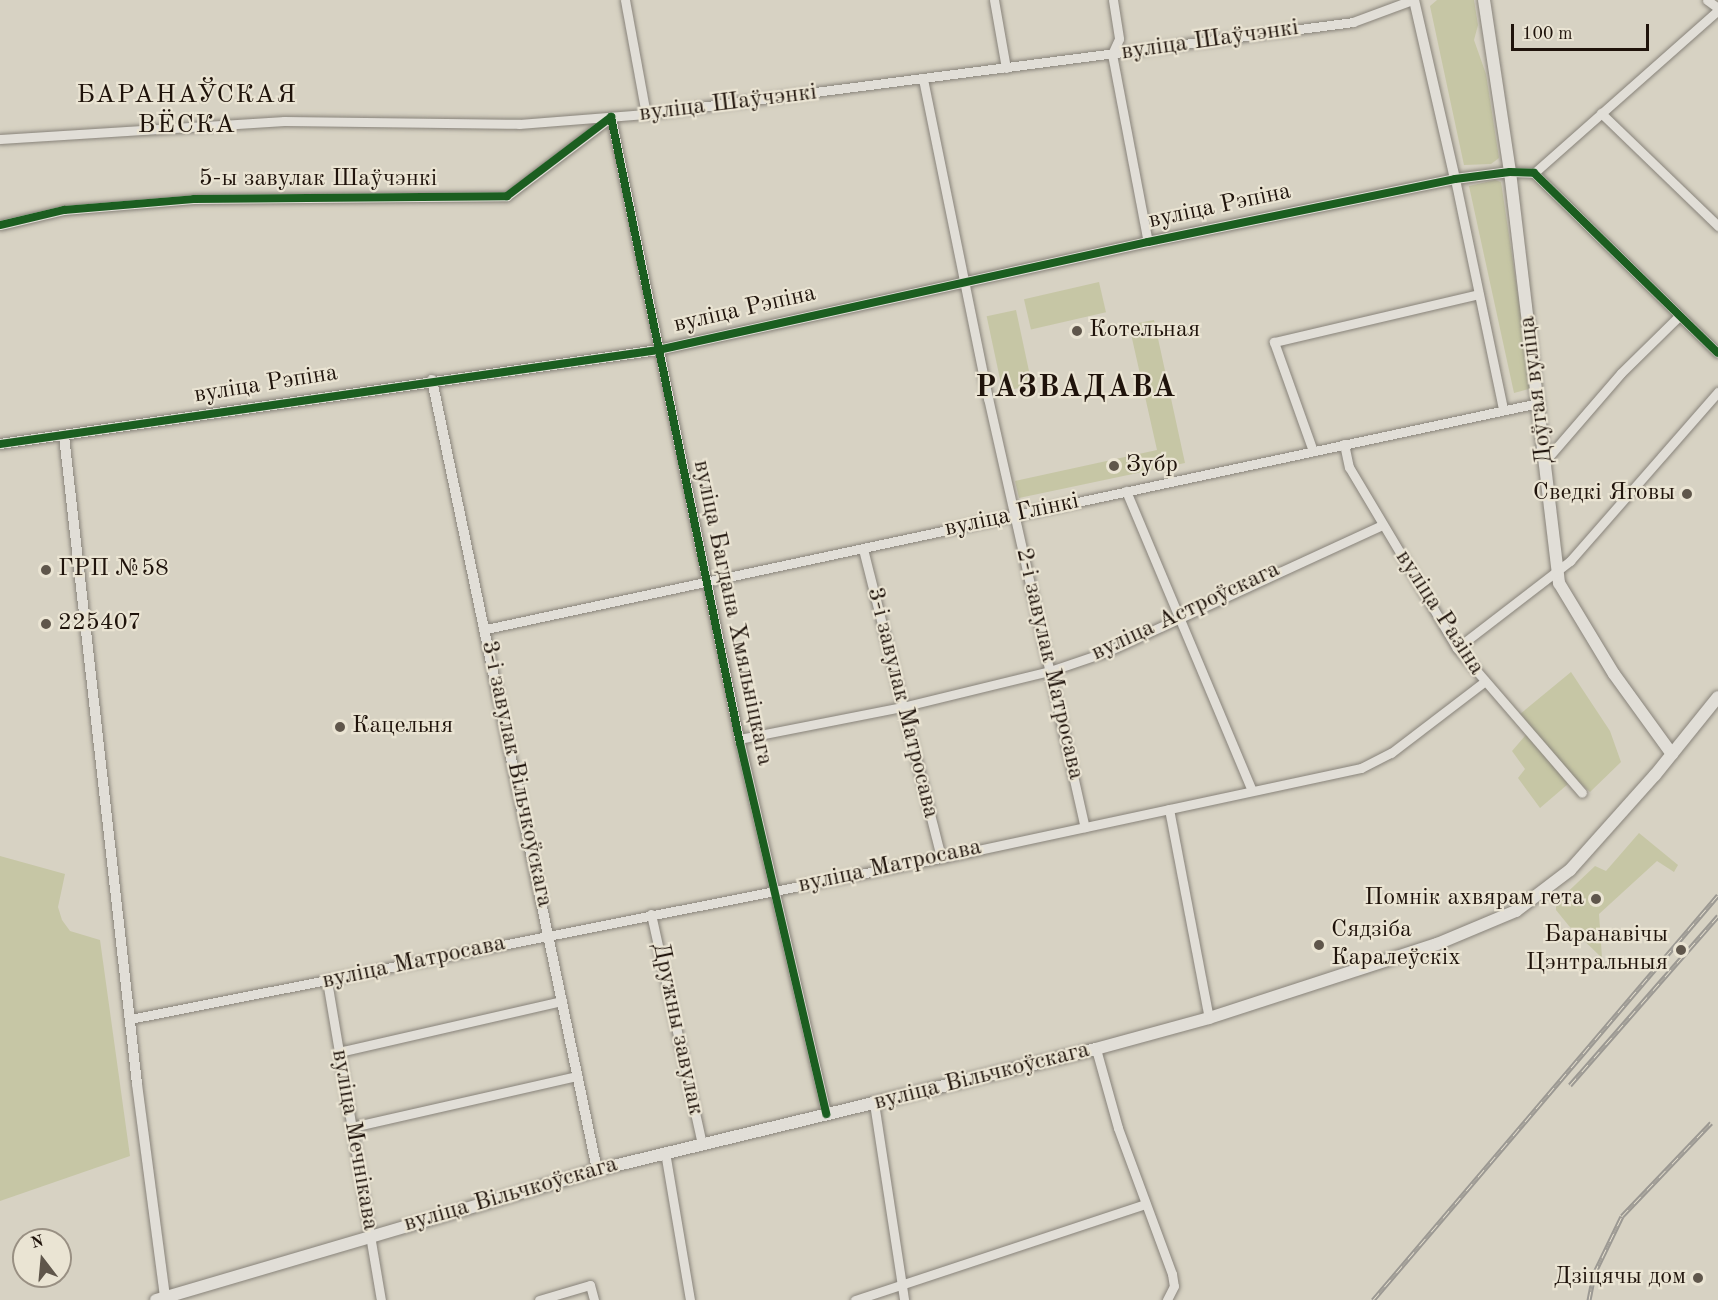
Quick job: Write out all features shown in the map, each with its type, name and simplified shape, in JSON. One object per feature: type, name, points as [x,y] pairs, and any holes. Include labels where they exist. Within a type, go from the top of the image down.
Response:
[{"type":"main road","name":"Доўгая вуліца","points":[[1484,0],[1510,172],[1539,403],[1556,571],[1573,610],[1672,754]]},
{"type":"main road","name":"вуліца Вільчкоўскага","points":[[160,1299],[597,1170],[1096,1049],[1209,1018],[1389,961],[1522,908],[1570,870],[1672,754],[1718,697]]},
{"type":"street","points":[[625,0],[646,114]]},
{"type":"street","points":[[994,0],[1006,68]]},
{"type":"street","points":[[1113,0],[1119,39],[1112,54],[1148,242]]},
{"type":"street","name":"вуліца Шаўчэнкі","points":[[0,139],[284,121],[519,124],[646,114],[1353,22],[1414,0]]},
{"type":"street","name":"Доўгая вуліца","points":[[1414,0],[1455,179],[1503,408]]},
{"type":"street","points":[[1534,173],[1718,9],[1707,0]]},
{"type":"street","name":"2-і завулак Матросава","points":[[923,79],[965,282],[1085,827]]},
{"type":"street","points":[[1601,114],[1718,226]]},
{"type":"street","name":"5-ы завулак Шаўчэнкі","points":[[0,225],[64,210],[194,199],[507,196],[611,117]]},
{"type":"street","name":"вуліца Багдана Хмяльніцкага","points":[[611,117],[739,739],[772,892],[826,1114]]},
{"type":"street","points":[[1455,179],[1510,172],[1534,173],[1718,353]]},
{"type":"street","name":"вуліца Рэпіна","points":[[0,444],[432,380],[658,350],[1148,242],[1455,179]]},
{"type":"street","points":[[1313,451],[1274,342],[1478,294]]},
{"type":"street","points":[[1545,461],[1621,373],[1678,316]]},
{"type":"street","name":"3-і завулак Вільчкоўскага","points":[[432,380],[486,629],[597,1170]]},
{"type":"street","points":[[1456,648],[1570,561],[1718,392]]},
{"type":"street","name":"вуліца Глінкі","points":[[486,629],[863,549],[1503,408],[1539,403]]},
{"type":"street","points":[[64,436],[160,1299]]},
{"type":"street","name":"вуліца Разіна","points":[[1344,444],[1349,467],[1456,648],[1582,793]]},
{"type":"street","points":[[1126,490],[1177,617],[1240,757],[1252,791]]},
{"type":"street","name":"вуліца Астроўскага","points":[[739,739],[902,707],[1050,671],[1106,652],[1177,617],[1382,525]]},
{"type":"street","name":"3-і завулак Матросава","points":[[863,549],[941,858]]},
{"type":"street","name":"вуліца Матросава","points":[[130,1019],[941,858],[1361,768],[1383,758],[1484,682]]},
{"type":"street","points":[[1169,809],[1209,1018]]},
{"type":"street","name":"Дружны завулак","points":[[651,914],[702,1144]]},
{"type":"street","name":"вуліца Мечнікава","points":[[327,981],[381,1300]]},
{"type":"street","points":[[339,1052],[562,1001]]},
{"type":"street","points":[[1096,1049],[1118,1128],[1172,1274],[1174,1286],[1167,1300]]},
{"type":"street","points":[[352,1127],[577,1076]]},
{"type":"street","points":[[874,1103],[904,1300]]},
{"type":"street","points":[[665,1152],[690,1300]]},
{"type":"street","points":[[855,1300],[1146,1204]]},
{"type":"street","points":[[539,1300],[590,1285],[594,1300]]},
{"type":"green space","points":[[1437,0],[1474,0],[1478,25],[1474,40],[1486,74],[1499,158],[1491,164],[1464,165],[1430,6]]},
{"type":"green space","points":[[1495,180],[1501,182],[1532,388],[1514,393],[1469,186]]},
{"type":"green space","points":[[1099,282],[1106,312],[1031,330],[1024,299]]},
{"type":"green space","points":[[1016,310],[1032,385],[1003,392],[987,316]]},
{"type":"green space","points":[[1154,320],[1185,463],[1019,498],[1015,481],[1157,450],[1129,325]]},
{"type":"green space","points":[[1571,672],[1610,731],[1621,762],[1590,792],[1575,778],[1540,808],[1518,778],[1525,769],[1512,751],[1531,729],[1519,715]]},
{"type":"green space","points":[[1639,833],[1678,865],[1674,872],[1657,861],[1599,914],[1602,958],[1569,926],[1556,910],[1556,903],[1595,866],[1606,871]]},
{"type":"green space","points":[[0,856],[65,874],[58,907],[62,920],[70,931],[100,940],[130,1156],[0,1201]]},
{"type":"railway","points":[[1373,1300],[1718,895]]},
{"type":"railway","points":[[1570,1085],[1718,916]]},
{"type":"railway","points":[[1589,1300],[1594,1274],[1622,1216],[1711,1123]]},
{"type":"cycle path","points":[[0,225],[64,210],[194,199],[507,196],[611,117],[740,743],[826,1114]]},
{"type":"cycle path","points":[[0,444],[658,350],[1148,242],[1455,179],[1510,172],[1534,173],[1718,353]]},
{"type":"place","name":"Котельная","points":[[1077,331]]},
{"type":"place","name":"Зубр","points":[[1114,466]]},
{"type":"place","name":"Сведкі Яговы","points":[[1687,494]]},
{"type":"place","name":"ГРП №58","points":[[46,570]]},
{"type":"place","name":"225407","points":[[46,624]]},
{"type":"place","name":"Кацельня","points":[[340,727]]},
{"type":"place","name":"Помнік ахвярам гета","points":[[1596,899]]},
{"type":"place","name":"Сядзіба Каралеўскіх","points":[[1319,945]]},
{"type":"place","name":"Баранавічы Цэнтральныя","points":[[1681,950]]},
{"type":"place","name":"Дзіцячы дом","points":[[1698,1278]]},
{"type":"district","name":"БАРАНАЎСКАЯ ВЁСКА","points":[[187,111]]},
{"type":"district","name":"РАЗВАДАВА","points":[[1076,388]]}]
